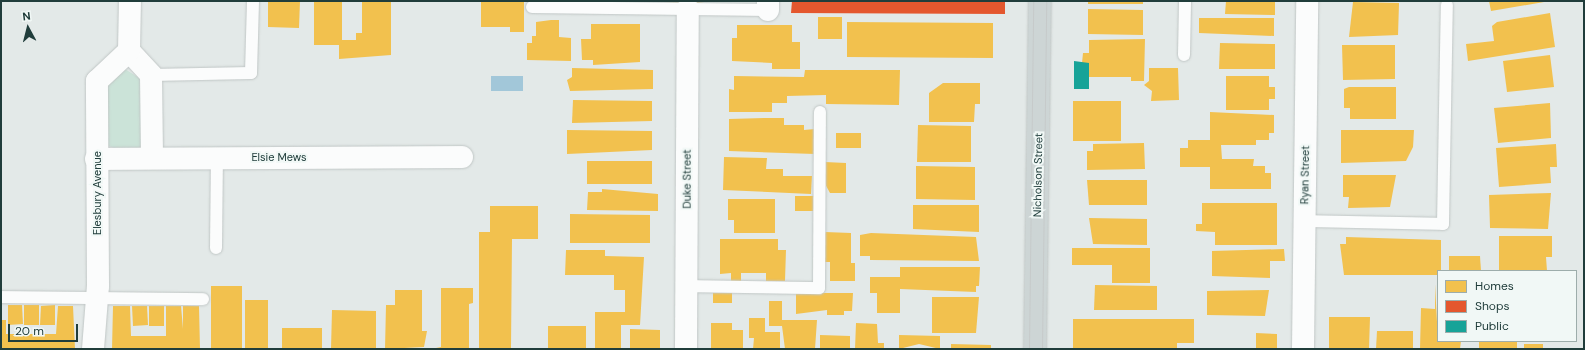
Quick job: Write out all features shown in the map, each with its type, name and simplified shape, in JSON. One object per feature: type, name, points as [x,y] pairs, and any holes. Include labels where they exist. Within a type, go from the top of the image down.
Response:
[{"type":"main road","name":"Nicholson Street","points":[[1035,349],[1040,1]]},
{"type":"street","points":[[130,1],[129,51],[151,75],[152,158]]},
{"type":"street","name":"Ryan Street","points":[[1303,349],[1307,1]]},
{"type":"street","name":"Duke Street","points":[[686,349],[688,10]]},
{"type":"street","name":"Elesbury Avenue","points":[[93,349],[96,299],[97,81],[129,51]]},
{"type":"street","name":"Elsie Mews","points":[[96,159],[217,157],[462,157]]},
{"type":"lane","points":[[151,75],[251,73],[253,1]]},
{"type":"lane","points":[[1184,55],[1185,1]]},
{"type":"lane","points":[[1304,221],[1443,224],[1447,5]]},
{"type":"lane","points":[[532,8],[688,10],[768,6]]},
{"type":"lane","points":[[687,286],[819,288],[820,112]]},
{"type":"lane","points":[[216,248],[217,157]]},
{"type":"lane","points":[[1,297],[203,299]]},
{"type":"green space","points":[[125,69],[142,80],[142,150],[121,151],[102,143],[105,85]]},
{"type":"water","points":[[491,76],[523,76],[523,91],[491,91]]},
{"type":"building: Homes","points":[[268,1],[300,1],[299,28],[268,27]]},
{"type":"building: Homes","points":[[314,1],[342,1],[342,40],[356,40],[356,33],[362,33],[362,1],[391,1],[391,55],[339,59],[339,45],[314,45]]},
{"type":"building: Homes","points":[[481,1],[524,1],[524,32],[510,32],[510,27],[481,27]]},
{"type":"building: Homes","points":[[632,1],[714,1],[694,3]]},
{"type":"building: Homes","points":[[1088,1],[1143,1],[1143,4],[1088,4]]},
{"type":"building: Homes","points":[[1226,1],[1275,1],[1275,15],[1225,14]]},
{"type":"building: Homes","points":[[1489,1],[1544,1],[1544,2],[1491,11]]},
{"type":"building: Homes","points":[[1353,2],[1399,3],[1398,35],[1349,37]]},
{"type":"building: Homes","points":[[1088,9],[1143,10],[1143,35],[1088,34]]},
{"type":"building: Homes","points":[[1550,13],[1555,47],[1468,61],[1466,44],[1494,41],[1492,26],[1497,22]]},
{"type":"building: Homes","points":[[818,17],[842,17],[842,39],[818,39]]},
{"type":"building: Homes","points":[[1199,18],[1274,18],[1274,36],[1199,33]]},
{"type":"building: Homes","points":[[559,20],[559,37],[571,38],[571,61],[527,60],[527,43],[532,43],[532,36],[536,36],[536,22]]},
{"type":"building: Homes","points":[[847,22],[993,23],[993,58],[847,57]]},
{"type":"building: Homes","points":[[591,24],[640,24],[640,62],[593,65],[593,60],[582,60],[581,39],[591,39]]},
{"type":"building: Homes","points":[[737,25],[792,25],[792,42],[800,42],[800,69],[772,69],[772,63],[732,61],[732,38],[737,38]]},
{"type":"building: Homes","points":[[1145,39],[1144,81],[1131,81],[1131,77],[1089,77],[1089,63],[1082,63],[1083,53],[1089,53],[1089,40]]},
{"type":"building: Homes","points":[[1220,43],[1275,44],[1275,69],[1219,69]]},
{"type":"building: Homes","points":[[1342,45],[1395,45],[1395,79],[1343,80]]},
{"type":"building: Homes","points":[[1550,55],[1554,87],[1507,92],[1503,61]]},
{"type":"building: Homes","points":[[572,68],[653,70],[653,89],[570,91],[567,80],[572,77]]},
{"type":"building: Homes","points":[[1149,68],[1178,68],[1179,100],[1151,101],[1152,91],[1144,85],[1149,81]]},
{"type":"building: Homes","points":[[805,70],[900,70],[899,105],[826,104],[826,95],[787,96],[787,103],[772,103],[772,112],[729,112],[729,89],[734,90],[734,76],[804,77]]},
{"type":"building: Homes","points":[[1226,76],[1269,76],[1269,87],[1275,87],[1275,99],[1269,99],[1269,110],[1226,110]]},
{"type":"building: Homes","points":[[943,83],[980,83],[980,104],[975,104],[974,122],[929,122],[929,93]]},
{"type":"building: Homes","points":[[1349,87],[1396,87],[1396,119],[1350,119],[1350,108],[1344,108],[1344,89]]},
{"type":"building: Homes","points":[[573,100],[652,101],[652,121],[572,123]]},
{"type":"building: Homes","points":[[1073,101],[1121,101],[1121,141],[1073,141]]},
{"type":"building: Homes","points":[[1550,103],[1551,138],[1498,143],[1494,108]]},
{"type":"building: Homes","points":[[1210,112],[1274,115],[1274,133],[1269,133],[1269,140],[1256,140],[1256,145],[1221,145],[1222,159],[1254,159],[1253,166],[1265,166],[1265,173],[1271,173],[1271,189],[1210,189],[1210,167],[1180,167],[1180,148],[1188,148],[1188,140],[1210,140]]},
{"type":"building: Homes","points":[[784,118],[784,125],[804,125],[804,130],[815,129],[815,154],[729,151],[729,119]]},
{"type":"building: Homes","points":[[918,125],[971,126],[971,162],[917,162]]},
{"type":"building: Homes","points":[[567,130],[652,131],[652,150],[567,154]]},
{"type":"building: Homes","points":[[1341,130],[1414,130],[1413,147],[1406,161],[1341,163]]},
{"type":"building: Homes","points":[[836,133],[861,133],[861,148],[836,148]]},
{"type":"building: Homes","points":[[1144,143],[1145,169],[1087,170],[1087,151],[1093,151],[1093,144]]},
{"type":"building: Homes","points":[[1556,144],[1557,167],[1550,167],[1551,183],[1499,187],[1496,148]]},
{"type":"building: Homes","points":[[724,157],[767,158],[766,169],[783,169],[783,176],[812,176],[811,194],[723,190]]},
{"type":"building: Homes","points":[[587,161],[652,161],[652,184],[587,184]]},
{"type":"building: Homes","points":[[825,162],[846,163],[846,193],[830,193],[824,182]]},
{"type":"building: Homes","points":[[916,166],[975,167],[975,200],[916,199]]},
{"type":"building: Homes","points":[[1343,175],[1396,175],[1390,207],[1348,208],[1349,197],[1343,197]]},
{"type":"building: Homes","points":[[1087,180],[1147,180],[1147,205],[1089,205]]},
{"type":"building: Homes","points":[[602,189],[658,194],[658,211],[587,210],[588,192],[602,192]]},
{"type":"building: Homes","points":[[1551,193],[1548,229],[1490,228],[1489,195]]},
{"type":"building: Homes","points":[[795,196],[814,196],[814,211],[795,211]]},
{"type":"building: Homes","points":[[728,199],[775,199],[775,233],[734,233],[734,220],[728,220]]},
{"type":"building: Homes","points":[[1202,203],[1277,203],[1277,245],[1215,245],[1215,232],[1196,231],[1196,224],[1202,224]]},
{"type":"building: Homes","points":[[913,205],[979,205],[979,232],[913,229]]},
{"type":"building: Homes","points":[[490,206],[538,206],[538,239],[512,239],[511,349],[479,349],[479,232],[490,232]]},
{"type":"building: Homes","points":[[570,214],[650,215],[650,243],[570,243]]},
{"type":"building: Homes","points":[[1089,218],[1147,219],[1147,245],[1093,244]]},
{"type":"building: Homes","points":[[825,232],[851,233],[851,263],[855,263],[855,281],[830,281],[830,262],[825,262]]},
{"type":"building: Homes","points":[[871,233],[976,237],[979,261],[870,260],[870,256],[860,256],[860,235]]},
{"type":"building: Homes","points":[[1499,236],[1552,236],[1552,257],[1546,257],[1547,270],[1499,270]]},
{"type":"building: Homes","points":[[1346,237],[1441,240],[1441,270],[1437,270],[1437,275],[1344,275],[1340,244],[1346,244]]},
{"type":"building: Homes","points":[[720,239],[778,239],[778,250],[786,250],[785,281],[766,281],[766,273],[741,273],[741,282],[731,282],[731,273],[720,274]]},
{"type":"building: Homes","points":[[1072,248],[1150,248],[1150,283],[1112,283],[1112,265],[1072,265]]},
{"type":"building: Homes","points":[[1284,249],[1285,261],[1270,261],[1270,278],[1212,276],[1212,251]]},
{"type":"building: Homes","points":[[566,250],[605,250],[605,256],[644,257],[640,325],[621,325],[621,349],[595,349],[595,312],[625,312],[625,290],[614,290],[614,275],[565,275]]},
{"type":"building: Homes","points":[[1449,256],[1480,256],[1481,270],[1449,270]]},
{"type":"building: Homes","points":[[900,267],[980,267],[979,286],[976,286],[976,292],[900,289],[900,313],[877,313],[877,293],[870,293],[870,277],[900,277]]},
{"type":"building: Homes","points":[[1435,284],[1437,342],[1461,342],[1460,349],[1420,349],[1421,308],[1435,309]]},
{"type":"building: Homes","points":[[1095,285],[1157,286],[1157,310],[1094,310]]},
{"type":"building: Homes","points":[[211,286],[242,286],[242,349],[211,349]]},
{"type":"building: Homes","points":[[441,288],[473,288],[473,303],[469,304],[469,349],[431,349],[441,347]]},
{"type":"building: Homes","points":[[395,290],[422,290],[422,331],[427,331],[424,347],[385,349],[386,305],[395,305]]},
{"type":"building: Homes","points":[[1269,290],[1265,316],[1207,315],[1207,291]]},
{"type":"building: Homes","points":[[713,293],[732,293],[732,303],[713,303]]},
{"type":"building: Homes","points":[[796,293],[853,293],[852,311],[844,311],[844,315],[827,315],[827,310],[796,314]]},
{"type":"building: Homes","points":[[932,297],[979,297],[976,333],[932,333]]},
{"type":"building: Homes","points":[[245,300],[268,300],[268,349],[245,349]]},
{"type":"building: Homes","points":[[769,301],[782,301],[782,320],[817,320],[815,349],[785,349],[782,326],[769,326]]},
{"type":"building: Homes","points":[[8,305],[22,305],[23,324],[8,325]]},
{"type":"building: Homes","points":[[24,305],[39,305],[39,325],[24,325]]},
{"type":"building: Homes","points":[[55,305],[55,325],[40,325],[41,306]]},
{"type":"building: Homes","points":[[58,306],[73,306],[75,349],[1,349],[1,320],[6,320],[6,334],[56,334]]},
{"type":"building: Homes","points":[[113,306],[130,306],[131,336],[166,336],[166,306],[181,306],[183,329],[183,306],[199,306],[200,349],[112,349]]},
{"type":"building: Homes","points":[[132,306],[147,306],[148,325],[133,326]]},
{"type":"building: Homes","points":[[149,306],[164,306],[164,326],[149,326]]},
{"type":"building: Homes","points":[[332,310],[376,311],[376,349],[331,349]]},
{"type":"building: Homes","points":[[1329,317],[1370,317],[1369,349],[1329,349]]},
{"type":"building: Homes","points":[[749,318],[765,318],[765,332],[780,332],[780,349],[753,349],[754,338],[749,338]]},
{"type":"building: Homes","points":[[1073,319],[1194,319],[1194,343],[1177,343],[1177,349],[1073,349]]},
{"type":"building: Homes","points":[[711,323],[732,323],[732,330],[743,330],[743,349],[711,349]]},
{"type":"building: Homes","points":[[856,323],[877,324],[878,343],[884,343],[884,349],[855,349]]},
{"type":"building: Homes","points":[[548,326],[586,326],[586,349],[548,349]]},
{"type":"building: Homes","points":[[282,328],[322,328],[322,349],[282,349]]},
{"type":"building: Homes","points":[[630,329],[660,330],[660,349],[630,349]]},
{"type":"building: Homes","points":[[1377,331],[1413,331],[1413,349],[1376,349]]},
{"type":"building: Homes","points":[[1256,333],[1277,334],[1277,349],[1256,349]]},
{"type":"building: Homes","points":[[820,335],[850,336],[850,349],[820,349]]},
{"type":"building: Homes","points":[[899,335],[940,336],[940,349],[919,344],[899,349]]},
{"type":"building: Homes","points":[[1479,342],[1517,342],[1517,349],[1479,349]]},
{"type":"building: Homes","points":[[951,344],[991,345],[991,349],[951,349]]},
{"type":"building: Homes","points":[[1524,344],[1543,344],[1543,348],[1560,349],[1524,349]]},
{"type":"building: Shops","points":[[792,1],[1005,1],[1005,14],[791,13]]},
{"type":"building: Public","points":[[1074,61],[1089,63],[1089,89],[1074,89]]},
{"type":"tram line","points":[[1029,349],[1033,1]]},
{"type":"tram line","points":[[1042,349],[1046,1]]}]
